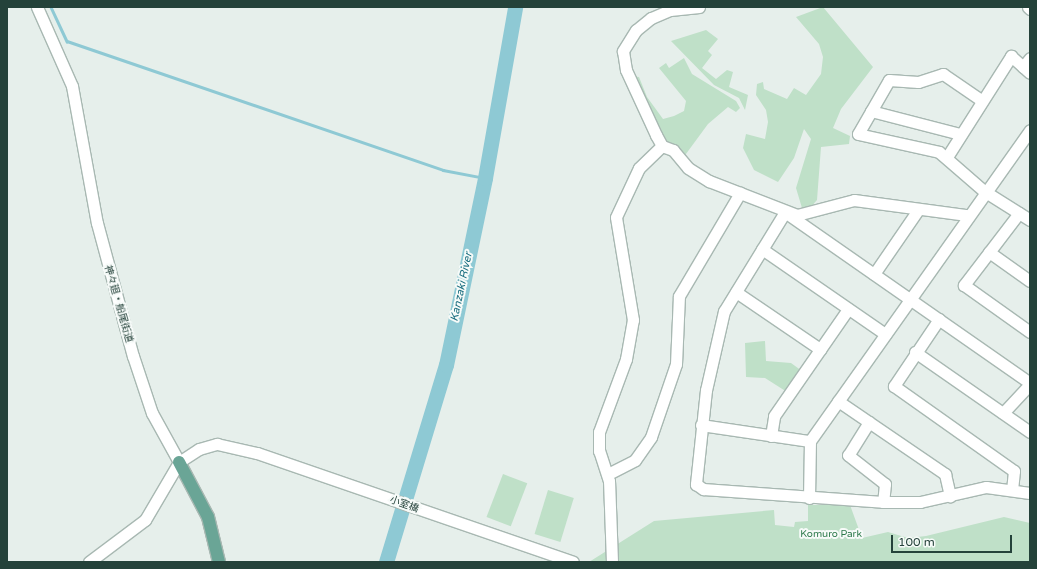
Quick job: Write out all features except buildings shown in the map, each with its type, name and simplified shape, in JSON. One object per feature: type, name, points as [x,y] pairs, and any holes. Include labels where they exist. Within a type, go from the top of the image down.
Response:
[{"type":"main road","points":[[179,462],[208,517],[219,562]]},
{"type":"main road","points":[[208,517],[214,562]]},
{"type":"street","name":"神々廻・船尾街道","points":[[37,7],[72,86],[97,223],[133,356],[152,413],[179,462]]},
{"type":"street","points":[[699,7],[668,9],[642,24],[629,41],[623,57],[662,146],[673,150],[697,175],[785,212],[1030,384],[1003,413]]},
{"type":"street","points":[[947,157],[981,100],[1011,56],[1026,70],[1030,58]]},
{"type":"street","points":[[981,100],[943,74],[918,82],[889,80],[858,134],[917,148],[927,147],[947,157],[984,191],[1030,220]]},
{"type":"street","points":[[871,111],[960,134]]},
{"type":"street","points":[[809,498],[810,441],[885,334],[908,298],[984,191],[1030,130]]},
{"type":"street","points":[[611,553],[608,474],[599,451],[600,426],[626,359],[633,320],[616,217],[639,168],[662,146]]},
{"type":"street","points":[[608,474],[635,460],[651,437],[676,364],[679,296],[740,193]]},
{"type":"street","points":[[785,212],[806,214],[854,200],[918,210],[967,215]]},
{"type":"street","points":[[874,274],[918,210]]},
{"type":"street","points":[[785,212],[724,312],[701,425],[698,488],[809,498],[883,502],[920,502],[986,487],[1030,493]]},
{"type":"street","points":[[1020,213],[964,285],[1030,332]]},
{"type":"street","points":[[762,249],[885,334]]},
{"type":"street","points":[[989,252],[1030,281]]},
{"type":"street","points":[[736,292],[820,349]]},
{"type":"street","points":[[771,436],[774,416],[848,309]]},
{"type":"street","points":[[939,319],[895,382],[895,391],[1014,471],[1012,490]]},
{"type":"street","points":[[915,352],[1030,432]]},
{"type":"street","points":[[838,401],[945,474],[950,496]]},
{"type":"street","points":[[868,422],[848,455],[885,484],[883,502]]},
{"type":"street","points":[[701,425],[810,441]]},
{"type":"street","name":"小室橋","points":[[179,462],[199,449],[225,444],[573,562]]},
{"type":"street","points":[[89,562],[145,520],[179,462]]},
{"type":"green space","points":[[823,7],[873,67],[841,109],[833,128],[850,136],[849,144],[821,147],[817,200],[810,208],[802,208],[796,188],[811,139],[804,129],[794,158],[778,182],[754,170],[743,148],[746,134],[765,139],[768,122],[766,110],[756,95],[757,84],[763,82],[764,89],[787,99],[794,88],[806,95],[821,74],[823,57],[819,44],[796,17]]},
{"type":"green space","points":[[706,30],[718,39],[708,51],[712,55],[702,68],[716,79],[727,70],[733,72],[729,87],[748,95],[745,110],[739,98],[714,85],[671,41]]},
{"type":"green space","points":[[684,58],[692,74],[736,101],[740,108],[736,112],[728,107],[708,124],[683,158],[666,143],[630,76],[639,77],[647,97],[663,119],[674,116],[684,111],[686,101],[659,68],[666,63],[669,68]]},
{"type":"green space","points":[[765,341],[766,361],[791,363],[802,371],[787,392],[765,378],[746,377],[745,343]]},
{"type":"green space","points":[[503,474],[527,483],[511,526],[487,517]]},
{"type":"green space","points":[[548,490],[574,498],[560,542],[535,534]]},
{"type":"green space","name":"Komuro Park","points":[[808,505],[850,505],[862,538],[888,532],[908,538],[926,536],[1004,517],[1030,523],[1030,562],[589,562],[654,521],[774,510],[775,525],[794,527],[795,522],[808,521]]},
{"type":"waterway","points":[[51,7],[67,41],[443,170],[485,178]]},
{"type":"waterway","name":"Kanzaki River","points":[[386,562],[446,365],[485,178],[515,7]]}]
